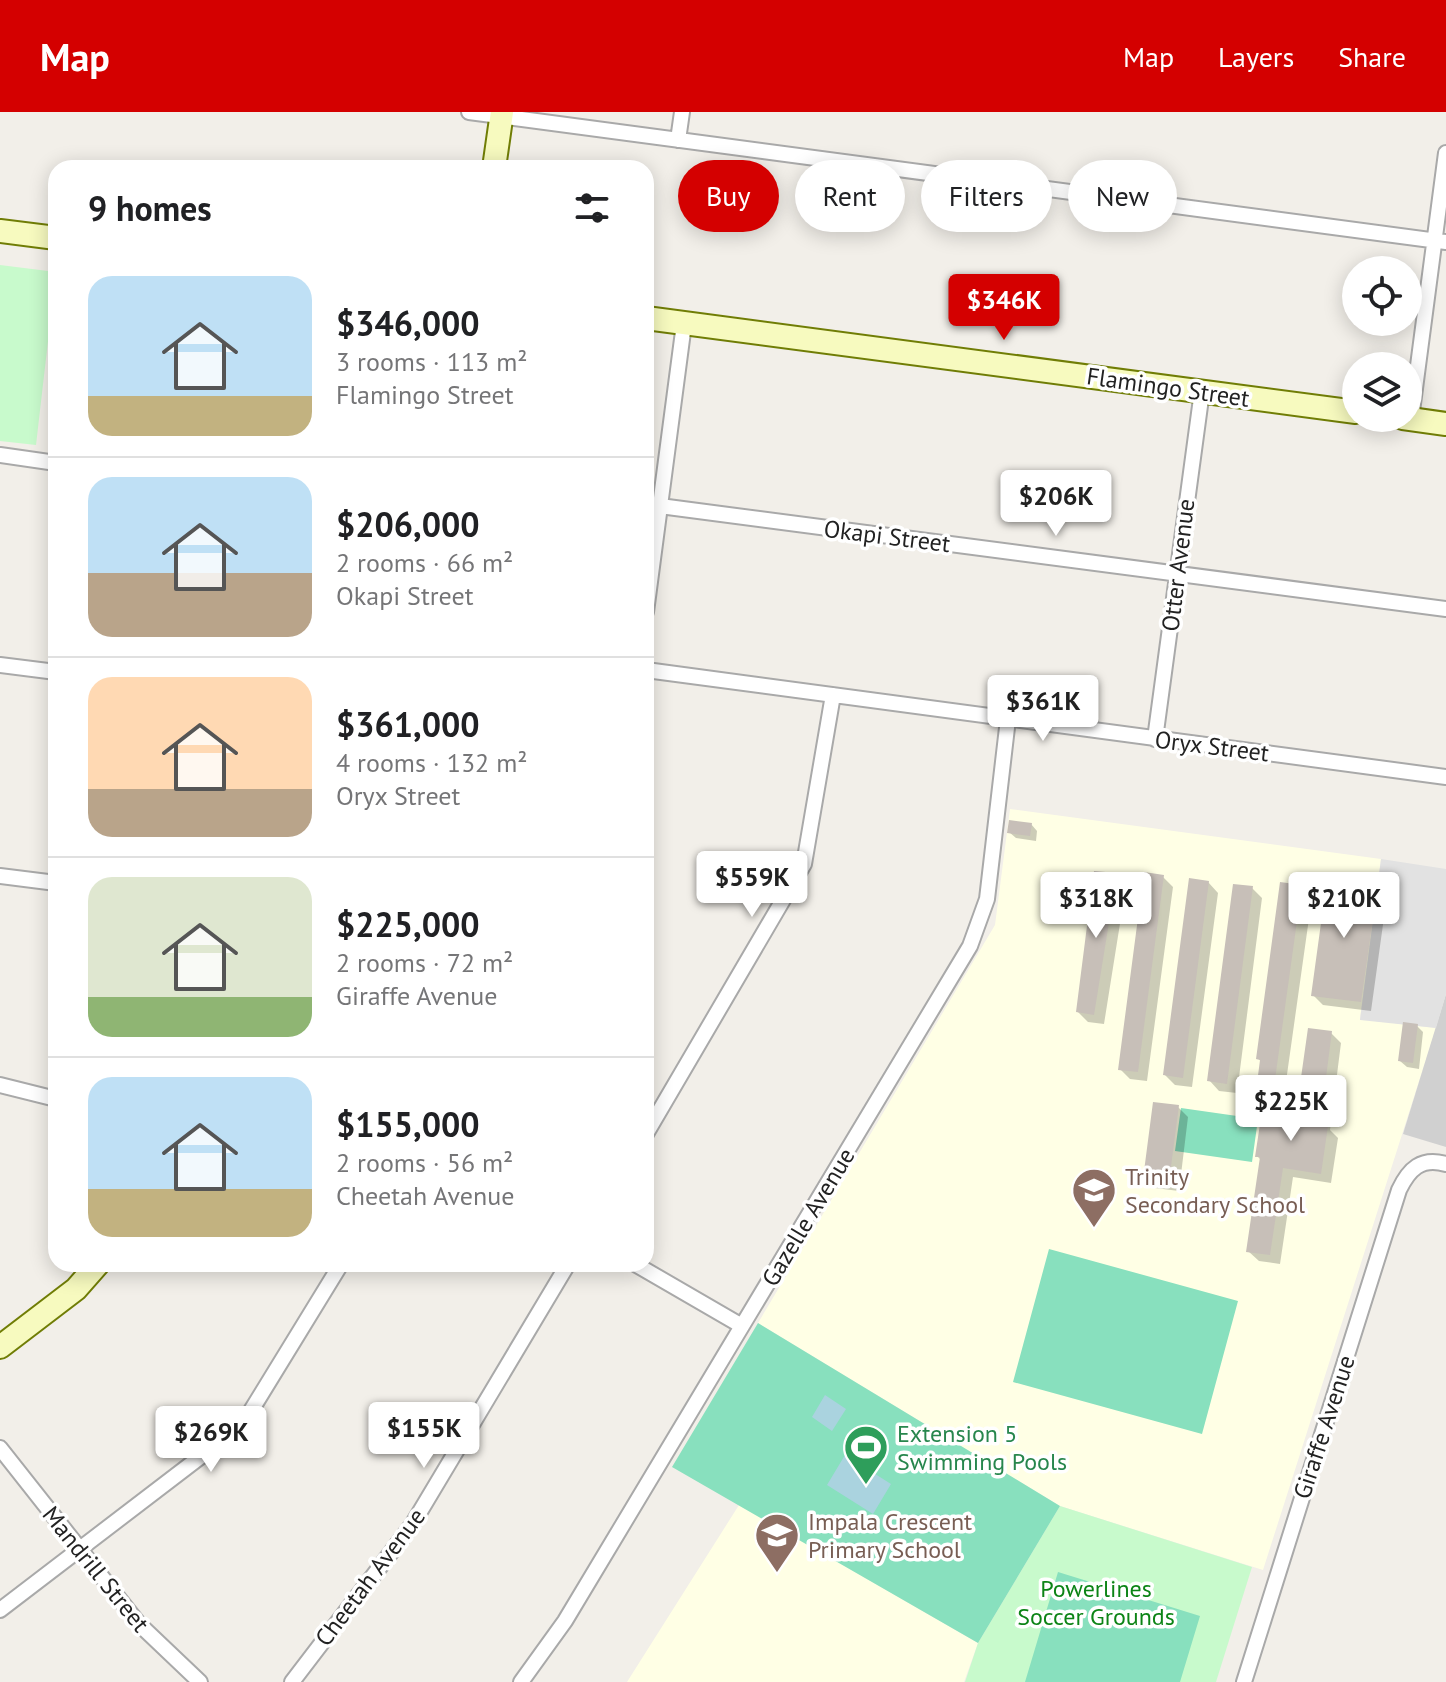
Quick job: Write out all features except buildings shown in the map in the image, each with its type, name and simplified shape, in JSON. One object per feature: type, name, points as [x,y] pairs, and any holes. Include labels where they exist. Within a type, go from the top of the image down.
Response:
[{"type":"street","points":[[469,112],[1441,241]]},
{"type":"street","points":[[678,140],[682,112]]},
{"type":"street","points":[[495,160],[501,114]]},
{"type":"street","points":[[1420,352],[1441,241],[1446,153]]},
{"type":"street","points":[[0,231],[48,237]]},
{"type":"street","name":"Flamingo Street","points":[[654,319],[1342,410]]},
{"type":"street","points":[[654,551],[684,324]]},
{"type":"street","name":"Otter Avenue","points":[[1155,739],[1202,391]]},
{"type":"street","points":[[1422,420],[1446,424]]},
{"type":"street","points":[[0,455],[48,462]]},
{"type":"street","name":"Okapi Street","points":[[660,506],[1446,609]]},
{"type":"street","points":[[0,665],[48,671]]},
{"type":"street","name":"Oryx Street","points":[[654,671],[1446,777]]},
{"type":"street","points":[[654,1120],[804,864],[833,695]]},
{"type":"street","name":"Gazelle Avenue","points":[[521,1682],[565,1621],[970,946],[987,899],[1008,719]]},
{"type":"street","points":[[0,876],[48,882]]},
{"type":"street","points":[[0,1085],[48,1097]]},
{"type":"street","name":"Giraffe Avenue","points":[[1244,1682],[1394,1204],[1408,1173],[1428,1161],[1446,1164]]},
{"type":"street","points":[[0,1347],[76,1289],[91,1272]]},
{"type":"street","points":[[0,1610],[246,1419],[336,1272]]},
{"type":"street","name":"Cheetah Avenue","points":[[292,1682],[412,1525],[563,1272]]},
{"type":"street","points":[[649,1272],[742,1326]]},
{"type":"street","name":"Mandrill Street","points":[[0,1448],[158,1645],[200,1682]]},
{"type":"shaded area","name":"Trinity Secondary School","points":[[1010,809],[1381,859],[1360,1019],[1436,1028],[1263,1570],[1060,1506],[758,1323],[995,925]]},
{"type":"shaded area","points":[[1381,859],[1446,869],[1446,994],[1436,1028],[1360,1020]]},
{"type":"shaded area","points":[[1446,994],[1446,1147],[1403,1134]]},
{"type":"shaded area","name":"Impala Crescent Primary School","points":[[739,1505],[978,1643],[964,1682],[627,1682]]},
{"type":"green space","points":[[0,265],[48,271],[48,341],[36,445],[0,441]]},
{"type":"green space","points":[[1181,1108],[1258,1119],[1252,1162],[1175,1151]]},
{"type":"green space","points":[[1049,1249],[1238,1301],[1202,1434],[1013,1382]]},
{"type":"green space","name":"Extension 5 Swimming Pools","points":[[758,1323],[1060,1506],[978,1643],[672,1467]]},
{"type":"green space","name":"Powerlines Soccer Grounds","points":[[1060,1506],[1252,1567],[1216,1682],[965,1682],[978,1643]]},
{"type":"green space","points":[[1058,1572],[1200,1616],[1180,1682],[1025,1682]]},
{"type":"water","points":[[825,1395],[846,1409],[832,1431],[812,1417]]},
{"type":"water","points":[[845,1455],[891,1484],[873,1514],[827,1485]]},
{"type":"place","name":"Trinity Secondary School","points":[[1094,1229]]},
{"type":"place","name":"Extension 5 Swimming Pools","points":[[866,1486]]},
{"type":"place","name":"Impala Crescent Primary School","points":[[777,1574]]}]
